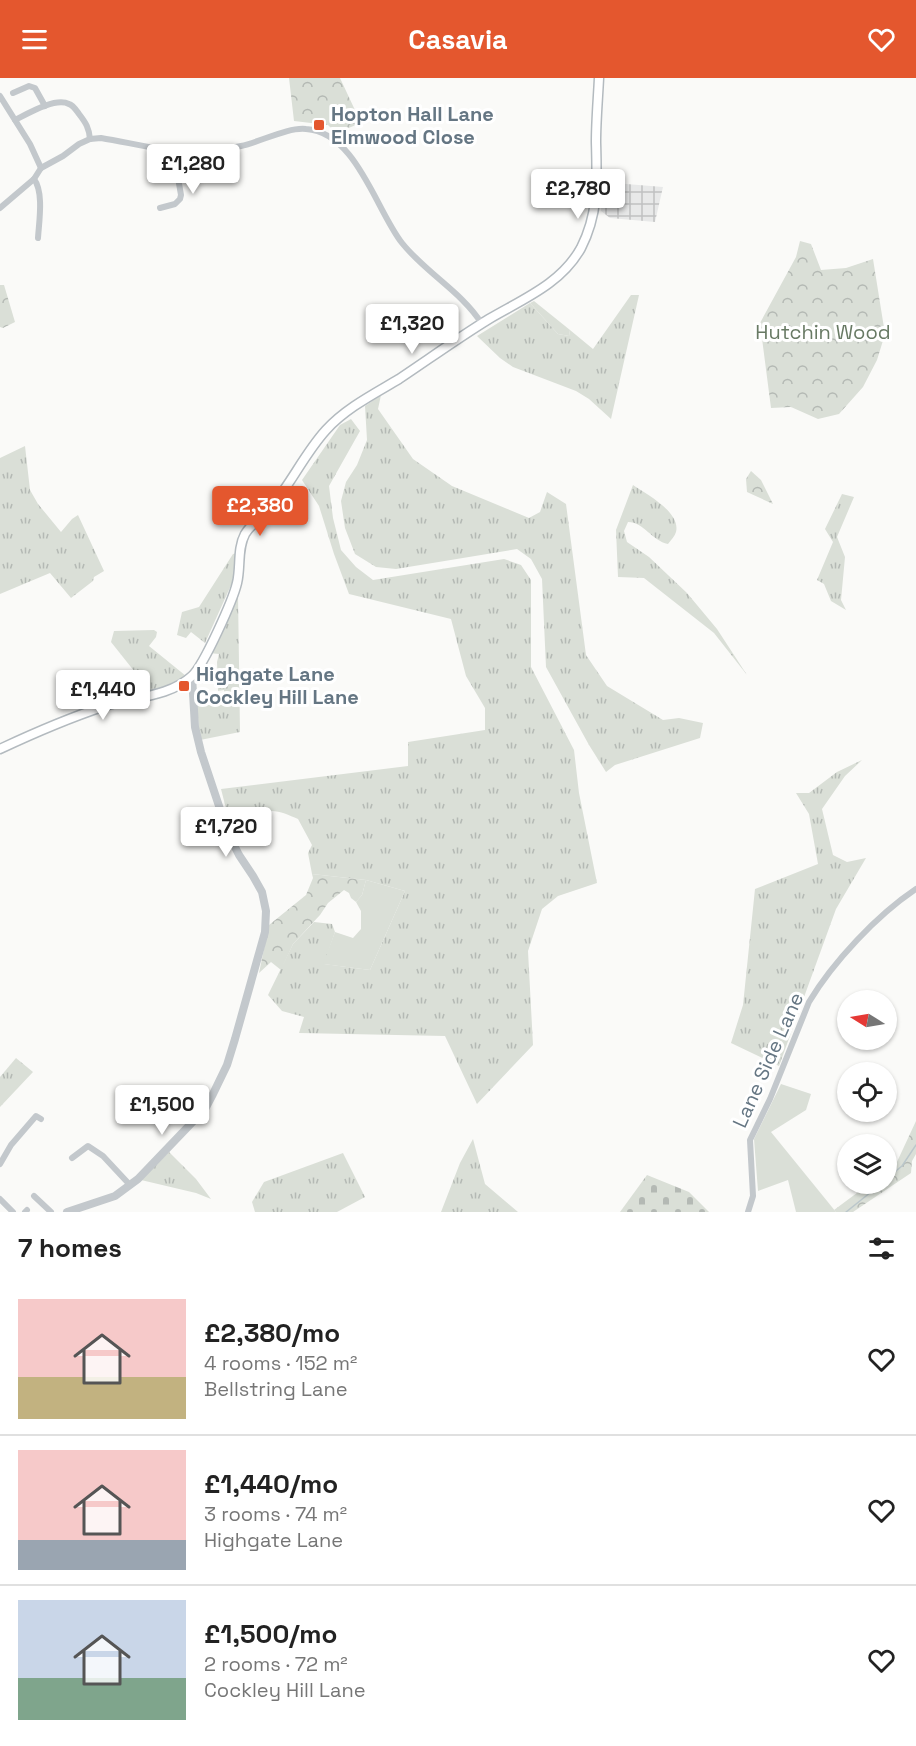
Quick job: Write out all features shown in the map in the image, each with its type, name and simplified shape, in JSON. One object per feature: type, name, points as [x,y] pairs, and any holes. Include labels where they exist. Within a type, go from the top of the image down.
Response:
[{"type":"main road","points":[[0,749],[34,733],[105,706],[172,690],[192,676],[200,667],[237,583],[244,536],[251,525],[271,508],[310,449],[328,428],[355,406],[482,324],[533,296],[565,271],[580,249],[595,209],[598,165],[596,142],[598,78]]},
{"type":"street","points":[[13,93],[29,86],[35,88],[45,106]]},
{"type":"street","points":[[0,96],[30,144],[41,168]]},
{"type":"street","points":[[15,120],[45,106],[58,102],[68,103],[89,127],[90,139]]},
{"type":"street","points":[[0,208],[34,179],[41,168],[90,139],[101,138],[180,152],[199,152],[241,146],[293,130],[306,129],[328,136],[342,148],[360,169],[386,218],[403,244],[426,268],[473,309],[482,324]]},
{"type":"street","points":[[160,207],[175,204],[180,199],[177,172],[180,152]]},
{"type":"street","points":[[34,179],[40,194],[38,238]]},
{"type":"street","points":[[67,1212],[115,1196],[130,1185],[205,1109],[230,1056],[265,932],[266,911],[262,892],[228,832],[201,752],[195,727],[192,676]]},
{"type":"street","name":"Lane Side Lane","points":[[748,1212],[753,1196],[750,1140],[770,1099],[809,1002],[818,987],[849,950],[885,912],[916,889]]},
{"type":"street","points":[[0,1164],[11,1145],[36,1116],[41,1119]]},
{"type":"street","points":[[72,1158],[88,1146],[103,1156],[130,1185]]},
{"type":"street","points":[[34,1196],[51,1212]]},
{"type":"street","points":[[0,1199],[13,1212]]},
{"type":"shaded area","points":[[602,182],[663,187],[655,222],[610,218],[601,211]]},
{"type":"green space","points":[[289,78],[340,78],[361,123],[336,133],[328,125],[294,121]]},
{"type":"green space","name":"Hutchin Wood","points":[[800,241],[811,244],[821,270],[846,268],[873,259],[885,334],[877,360],[863,387],[839,414],[818,419],[791,407],[771,408],[760,323],[796,257]]},
{"type":"green space","points":[[0,285],[4,285],[15,322],[3,328],[0,327]]},
{"type":"green space","points":[[631,295],[639,295],[611,419],[589,399],[576,391],[513,367],[477,336],[530,303],[558,334],[569,336],[570,330],[593,349]]},
{"type":"green space","points":[[534,301],[570,330],[569,336],[558,334],[530,303]]},
{"type":"green space","points":[[381,395],[378,409],[413,459],[452,486],[529,518],[540,512],[547,492],[566,504],[586,655],[607,686],[663,720],[679,718],[703,723],[700,738],[615,765],[606,772],[546,667],[542,579],[531,559],[517,549],[396,569],[376,567],[355,554],[345,528],[341,501],[346,482],[357,465],[367,440],[365,406]]},
{"type":"green space","points":[[351,419],[360,431],[329,486],[333,518],[341,550],[356,567],[373,580],[504,559],[521,565],[531,580],[531,667],[574,750],[579,793],[597,883],[558,896],[542,909],[528,951],[533,1045],[477,1104],[445,1036],[299,1033],[304,1017],[282,1011],[268,995],[293,944],[314,922],[332,924],[335,932],[324,964],[370,970],[405,891],[366,880],[312,874],[308,853],[312,845],[298,819],[282,813],[267,811],[262,813],[257,816],[260,825],[234,840],[221,789],[408,766],[408,742],[485,730],[485,708],[466,676],[451,619],[349,594],[319,506],[302,480],[340,425]]},
{"type":"green space","points":[[25,446],[30,490],[38,504],[61,532],[78,515],[104,571],[71,598],[50,573],[0,594],[0,458]]},
{"type":"green space","points":[[751,471],[761,480],[773,504],[747,492],[746,479]]},
{"type":"green space","points":[[633,485],[668,511],[673,517],[676,532],[668,544],[657,539],[639,525],[628,522],[624,531],[627,542],[649,557],[687,593],[717,629],[747,675],[714,633],[644,578],[618,577],[616,530]]},
{"type":"green space","points":[[842,494],[854,497],[837,537],[845,557],[841,600],[846,610],[831,601],[824,584],[817,580],[833,542],[825,529]]},
{"type":"green space","points":[[237,553],[232,583],[205,643],[191,632],[186,638],[177,635],[182,612],[199,607],[233,554]]},
{"type":"green space","points":[[238,595],[240,732],[200,740],[197,706],[217,704],[217,700],[224,699],[224,690],[218,691],[219,654],[209,653]]},
{"type":"green space","points":[[154,630],[157,632],[156,637],[149,646],[186,676],[170,686],[150,691],[111,642],[114,631]]},
{"type":"green space","points":[[862,760],[845,776],[822,809],[833,855],[847,862],[866,858],[836,909],[779,1066],[731,1043],[743,1005],[755,889],[818,864],[809,814],[796,793],[809,793],[837,772]]},
{"type":"green space","points":[[312,874],[366,880],[362,895],[356,902],[344,890],[328,903],[293,944],[281,970],[271,962],[259,973],[269,925],[306,895],[313,878]]},
{"type":"green space","points":[[366,880],[405,891],[370,970],[323,964],[335,932],[353,938],[361,929],[361,911],[356,902],[362,895]]},
{"type":"green space","points":[[16,1058],[33,1072],[0,1107],[0,1077]]},
{"type":"green space","points":[[781,1084],[811,1094],[806,1110],[771,1132],[836,1212],[796,1212],[788,1180],[758,1191],[754,1139]]},
{"type":"green space","points":[[916,1121],[916,1154],[912,1161],[911,1173],[897,1182],[897,1162]]},
{"type":"green space","points":[[473,1139],[485,1184],[518,1212],[441,1212],[460,1163]]},
{"type":"green space","points":[[169,1152],[196,1179],[211,1199],[196,1193],[141,1180]]},
{"type":"green space","points":[[343,1153],[365,1197],[337,1212],[255,1212],[252,1202],[264,1182]]},
{"type":"green space","points":[[647,1175],[689,1192],[709,1212],[620,1212]]},
{"type":"green space","points":[[856,1194],[880,1194],[853,1212],[834,1210]]},
{"type":"waterway","points":[[897,1170],[916,1145]]},
{"type":"waterway","points":[[846,1212],[868,1194]]},
{"type":"place","name":"Hopton Hall Lane Elmwood Close","points":[[319,125]]},
{"type":"place","name":"Highgate Lane Cockley Hill Lane","points":[[184,686]]}]
